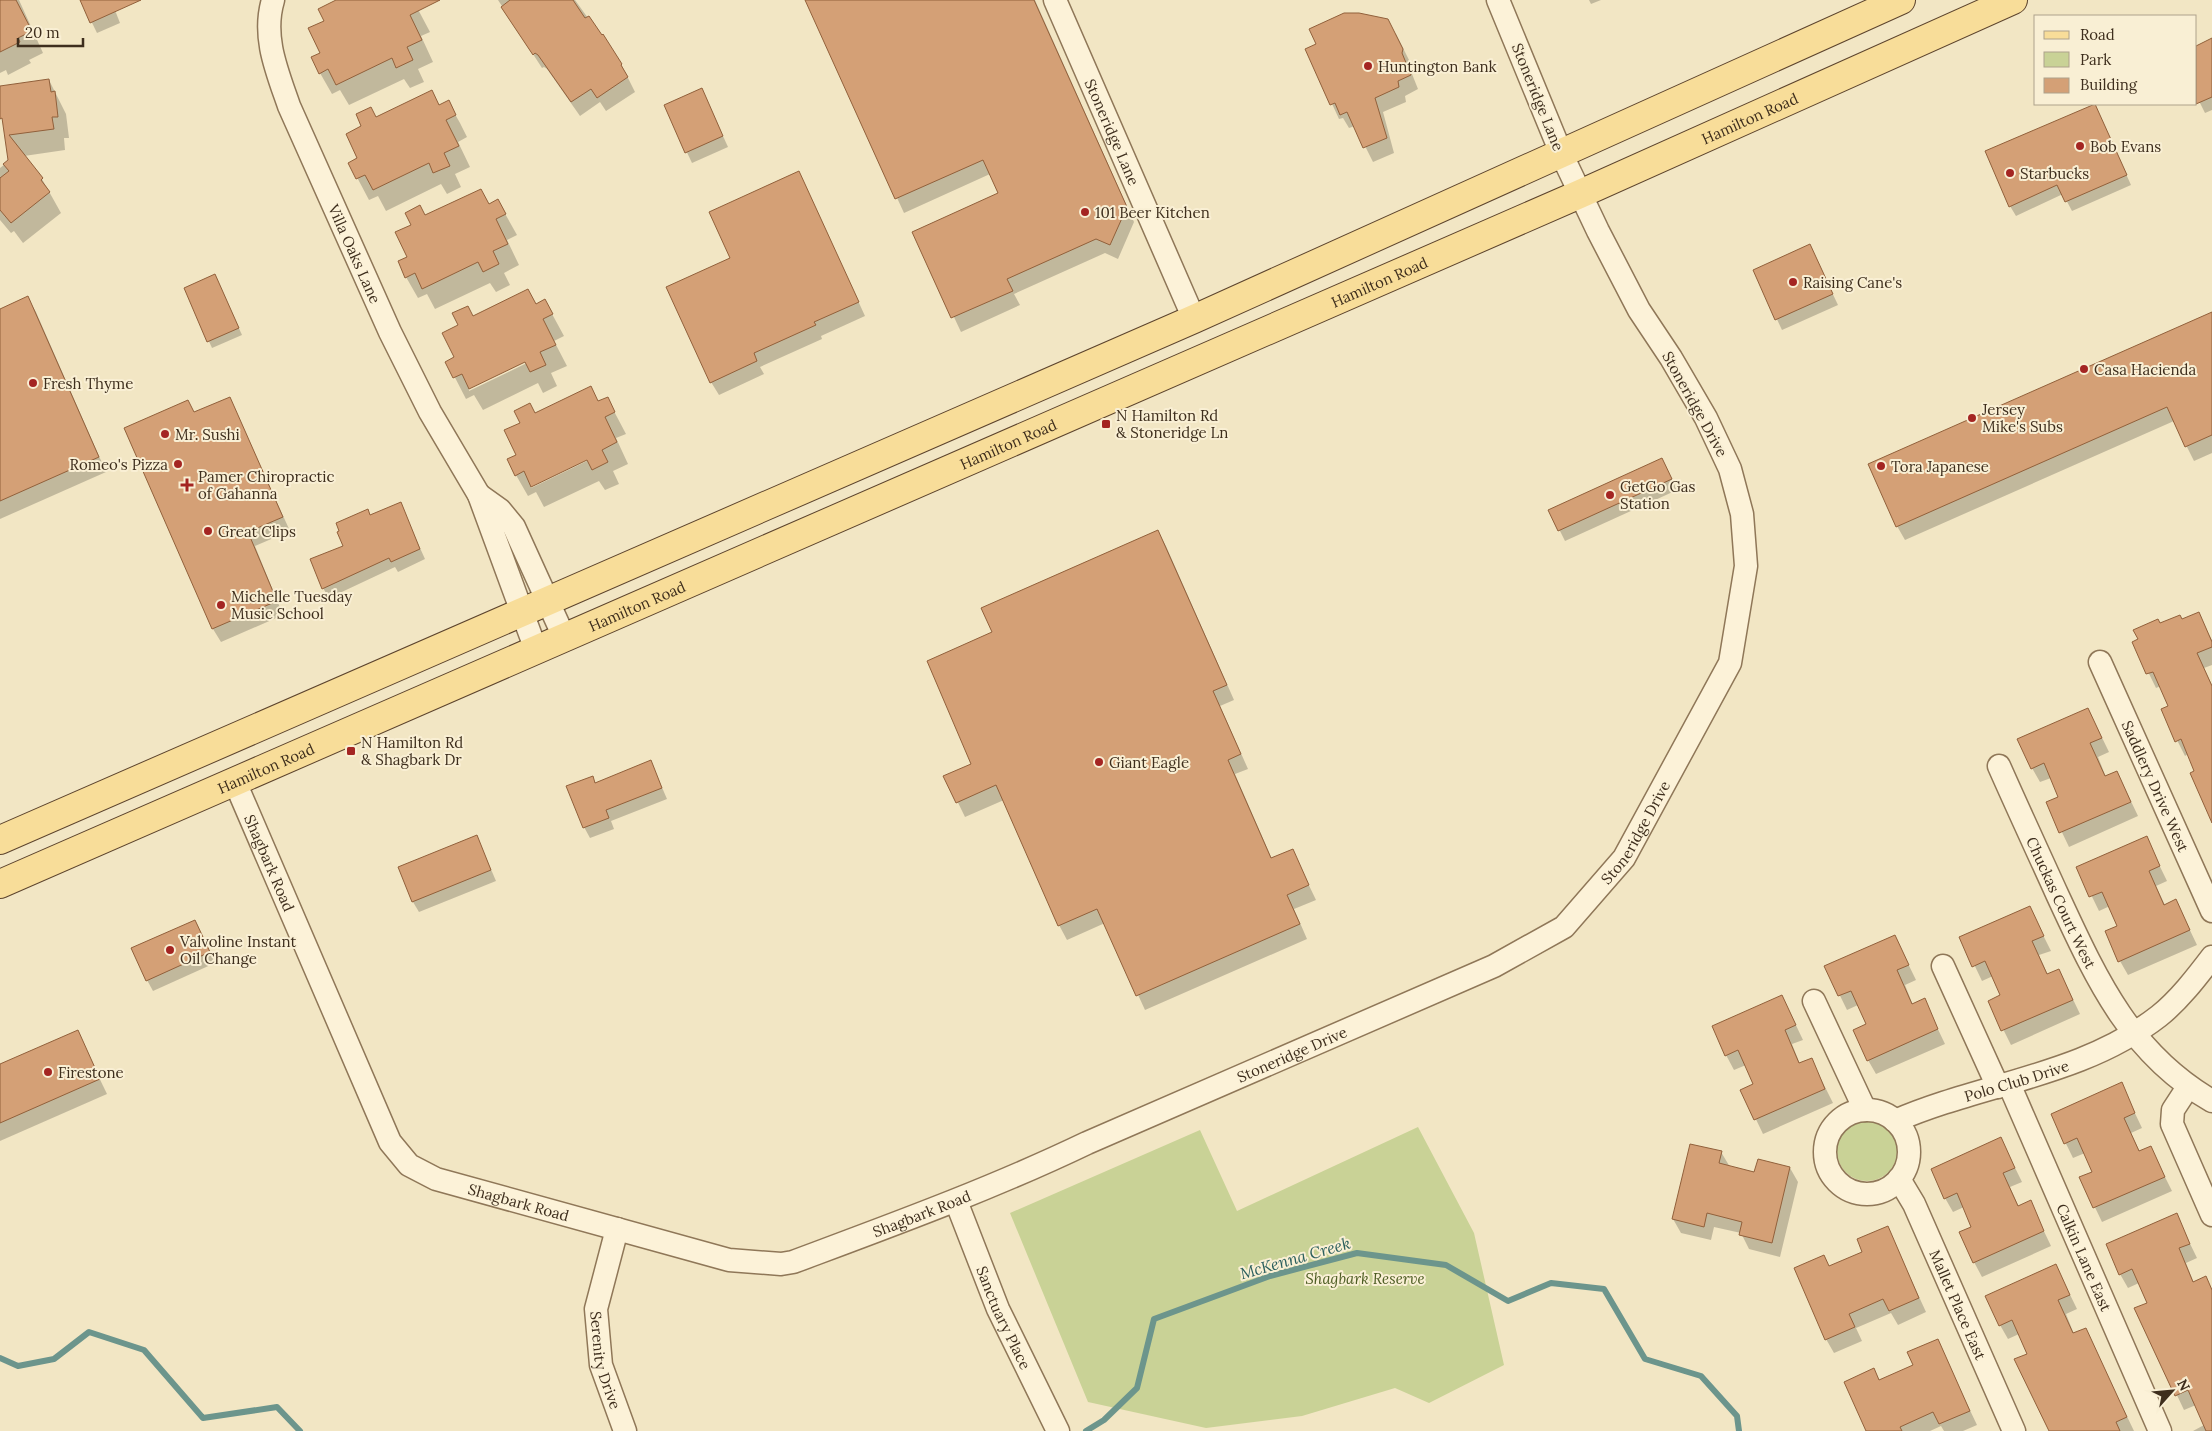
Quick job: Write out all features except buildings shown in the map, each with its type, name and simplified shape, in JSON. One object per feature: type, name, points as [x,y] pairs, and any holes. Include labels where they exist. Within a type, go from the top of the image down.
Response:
[{"type":"main road","points":[[0,840],[548,600],[733,522],[1194,319],[1902,0]]},
{"type":"main road","name":"Hamilton Road","points":[[0,884],[1580,194],[2013,0]]},
{"type":"street","name":"Villa Oaks Lane","points":[[273,0],[270,11],[268,41],[290,106],[390,332],[430,412],[479,495],[536,650]]},
{"type":"street","name":"Stoneridge Lane","points":[[1055,0],[1194,319]]},
{"type":"street","name":"Stoneridge Lane","points":[[1498,0],[1560,153],[1580,194]]},
{"type":"street","name":"Stoneridge Drive","points":[[1031,1170],[1087,1143],[1494,966],[1564,927],[1624,858],[1730,663],[1746,566],[1742,514],[1730,469],[1706,418],[1672,358],[1639,310],[1580,194]]},
{"type":"street","name":"Villa Oaks Lane","points":[[479,495],[500,510],[514,527],[564,637]]},
{"type":"street","name":"Saddlery Drive West","points":[[2100,662],[2212,911]]},
{"type":"street","name":"Chuckas Court West","points":[[1999,766],[2077,937],[2109,1000],[2134,1034]]},
{"type":"street","name":"Shagbark Road","points":[[235,782],[390,1142],[409,1165],[436,1179],[730,1260],[781,1264],[956,1201],[1031,1170]]},
{"type":"street","name":"Polo Club Drive","points":[[1895,1121],[1924,1108],[2004,1086],[2084,1059],[2134,1034],[2160,1015],[2180,996],[2212,957]]},
{"type":"street","name":"Calkin Lane East","points":[[1943,966],[2004,1086],[2160,1431]]},
{"type":"street","points":[[1814,1001],[1865,1110]]},
{"type":"street","points":[[2134,1034],[2159,1062],[2188,1087],[2212,1101]]},
{"type":"street","points":[[2188,1087],[2173,1110],[2172,1124],[2212,1214]]},
{"type":"street","points":[[1865,1110],[1882,1112],[1895,1121],[1903,1130],[1909,1143],[1909,1157],[1905,1171],[1899,1179],[1885,1190],[1872,1194],[1857,1193],[1844,1187],[1831,1171],[1825,1152],[1827,1138],[1834,1126],[1844,1117],[1856,1111],[1865,1110]]},
{"type":"street","name":"Mallet Place East","points":[[1899,1179],[1914,1204],[2014,1431]]},
{"type":"street","name":"Sanctuary Place","points":[[956,1201],[998,1309],[1058,1431]]},
{"type":"street","name":"Serenity Drive","points":[[617,1229],[596,1309],[601,1365],[625,1431]]},
{"type":"green space","points":[[1867,1121],[1884,1126],[1892,1134],[1897,1151],[1892,1168],[1884,1176],[1867,1181],[1850,1176],[1842,1168],[1837,1151],[1842,1134],[1850,1126]]},
{"type":"green space","name":"Shagbark Reserve","points":[[1418,1127],[1474,1233],[1504,1365],[1429,1403],[1395,1388],[1302,1416],[1206,1428],[1088,1402],[1010,1213],[1200,1130],[1237,1211]]},
{"type":"waterway","name":"McKenna Creek","points":[[1086,1431],[1104,1420],[1137,1388],[1154,1319],[1270,1276],[1357,1253],[1446,1265],[1508,1301],[1551,1283],[1604,1289],[1645,1359],[1701,1376],[1737,1416],[1739,1431]]},
{"type":"waterway","name":"McKenna Creek","points":[[0,1358],[18,1366],[54,1359],[89,1332],[144,1350],[203,1418],[277,1407],[300,1431]]},
{"type":"place","name":"Huntington Bank","points":[[1368,66]]},
{"type":"place","name":"Bob Evans","points":[[2080,146]]},
{"type":"place","name":"Starbucks","points":[[2010,173]]},
{"type":"place","name":"101 Beer Kitchen","points":[[1085,212]]},
{"type":"place","name":"Raising Cane's","points":[[1793,282]]},
{"type":"place","name":"Casa Hacienda","points":[[2084,369]]},
{"type":"place","name":"Fresh Thyme","points":[[33,383]]},
{"type":"place","name":"Jersey Mike's Subs","points":[[1972,418]]},
{"type":"place","name":"N Hamilton Rd & Stoneridge Ln","points":[[1106,424]]},
{"type":"place","name":"Mr. Sushi","points":[[165,434]]},
{"type":"place","name":"Romeo's Pizza","points":[[178,464]]},
{"type":"place","name":"Tora Japanese","points":[[1881,466]]},
{"type":"place","name":"Pamer Chiropractic of Gahanna","points":[[187,485]]},
{"type":"place","name":"GetGo Gas Station","points":[[1610,495]]},
{"type":"place","name":"Great Clips","points":[[208,531]]},
{"type":"place","name":"Michelle Tuesday Music School","points":[[221,605]]},
{"type":"place","name":"N Hamilton Rd & Shagbark Dr","points":[[351,751]]},
{"type":"place","name":"Giant Eagle","points":[[1099,762]]},
{"type":"place","name":"Valvoline Instant Oil Change","points":[[170,950]]},
{"type":"place","name":"Firestone","points":[[48,1072]]}]
